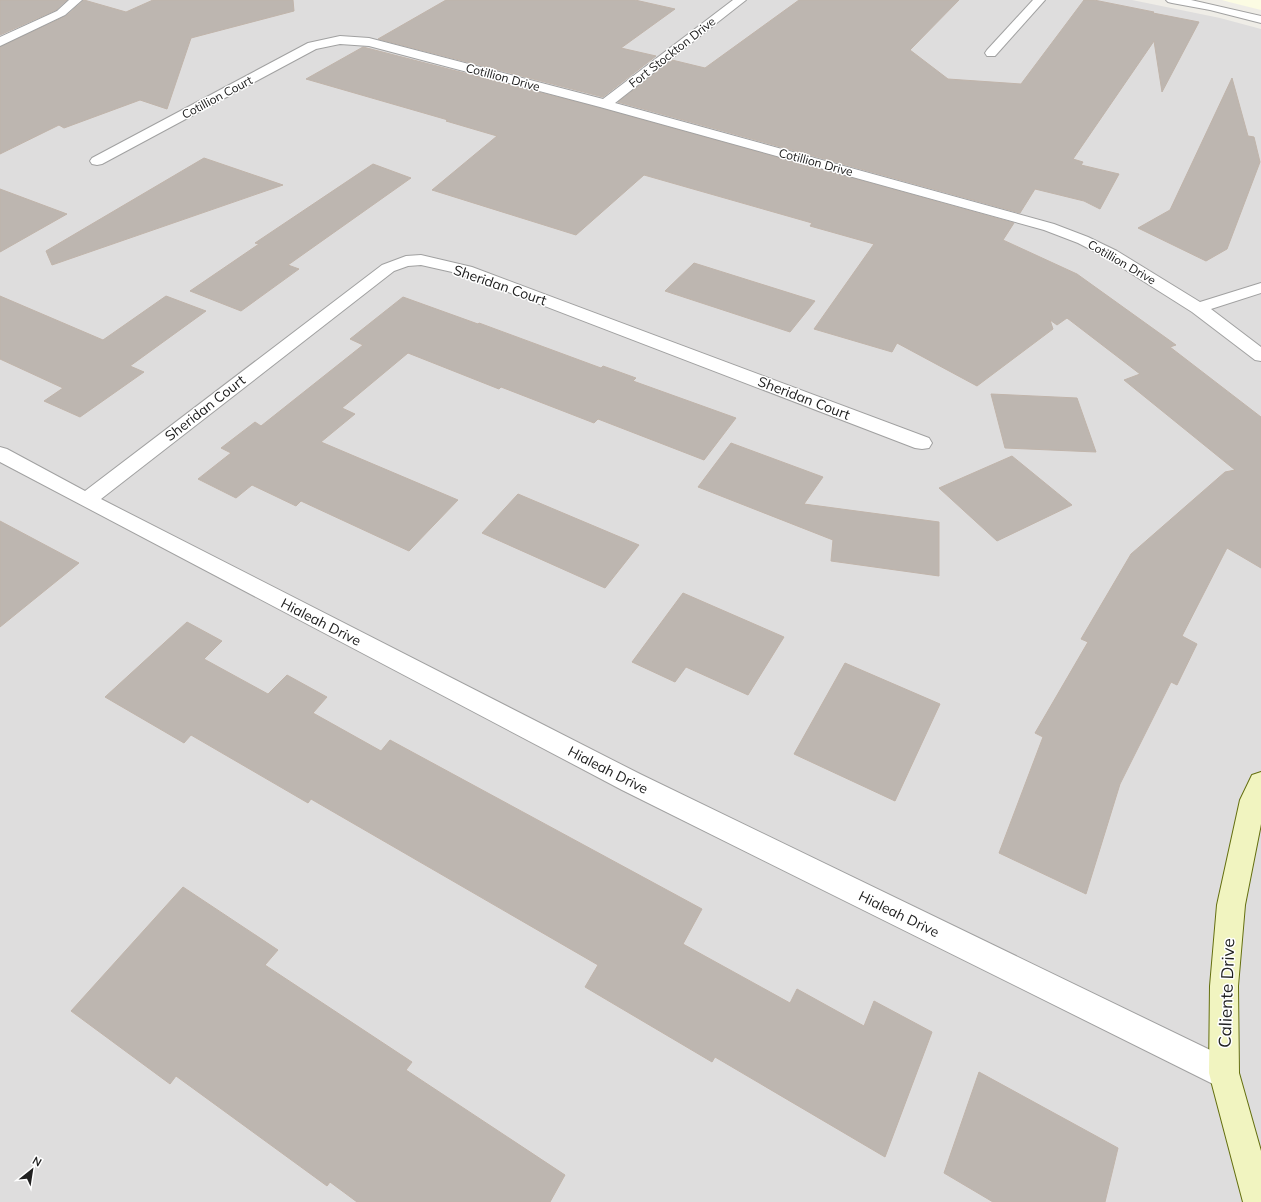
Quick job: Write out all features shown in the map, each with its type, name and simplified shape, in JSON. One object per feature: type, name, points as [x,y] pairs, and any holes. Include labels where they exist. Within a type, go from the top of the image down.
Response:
[{"type":"street","points":[[0,42],[61,13],[76,0]]},
{"type":"street","name":"Fort Stockton Drive","points":[[605,104],[740,0]]},
{"type":"street","points":[[991,53],[1039,0]]},
{"type":"street","points":[[1172,0],[1211,7],[1261,20]]},
{"type":"street","name":"Cotillion Drive","points":[[340,40],[369,42],[605,104],[1049,227],[1083,240],[1111,254],[1198,308],[1261,356]]},
{"type":"street","name":"Cotillion Court","points":[[97,161],[312,46],[340,40]]},
{"type":"street","name":"Sheridan Court","points":[[86,500],[388,268],[406,261],[420,260],[466,270],[922,443]]},
{"type":"street","points":[[1198,308],[1261,288]]},
{"type":"street","name":"Hialeah Drive","points":[[0,454],[630,782],[1224,1073]]},
{"type":"street","name":"Caliente Drive","points":[[1259,1202],[1224,1073],[1224,986],[1231,905],[1252,800],[1261,783]]},
{"type":"shaded area","points":[[0,0],[1132,0],[1220,18],[1261,29],[1261,1202],[0,1202]]},
{"type":"shaded area","points":[[1222,0],[1261,0],[1261,10],[1229,2]]},
{"type":"building","points":[[0,0],[67,0],[56,10],[0,35]]},
{"type":"building","points":[[84,0],[126,12],[153,0],[293,0],[294,11],[191,38],[167,109],[140,100],[64,128],[59,125],[0,154],[0,47],[66,16]]},
{"type":"building","points":[[446,0],[635,0],[675,9],[621,48],[656,56],[603,97],[378,39]]},
{"type":"building","points":[[799,0],[959,0],[910,50],[948,79],[1021,84],[1084,0],[1094,0],[1199,22],[1162,92],[1154,41],[1073,159],[1083,162],[1081,165],[1119,174],[1100,209],[1084,201],[1035,189],[1020,213],[618,102],[672,60],[705,68]]},
{"type":"building","points":[[363,47],[600,108],[1014,223],[1003,240],[1077,274],[1176,345],[1170,347],[1261,417],[1261,568],[1227,548],[1182,636],[1197,644],[1177,685],[1171,682],[1120,784],[1086,894],[999,853],[1043,737],[1035,733],[1088,642],[1081,639],[1131,554],[1225,472],[1235,470],[1124,380],[1140,374],[1067,318],[1057,325],[1050,320],[1053,329],[977,386],[897,343],[892,352],[814,329],[874,244],[810,226],[812,223],[644,175],[576,235],[432,190],[497,136],[446,121],[448,120],[306,79]]},
{"type":"building","points":[[1232,78],[1248,136],[1254,137],[1260,162],[1227,249],[1206,261],[1138,228],[1170,210]]},
{"type":"building","points":[[204,158],[283,185],[52,265],[46,251]]},
{"type":"building","points":[[373,164],[411,178],[288,265],[299,269],[241,311],[190,291],[259,244],[255,243]]},
{"type":"building","points":[[0,189],[67,214],[0,252]]},
{"type":"building","points":[[694,263],[815,301],[790,332],[665,291]]},
{"type":"building","points":[[0,296],[103,340],[166,296],[206,311],[130,366],[144,372],[80,417],[44,401],[63,388],[0,359]]},
{"type":"building","points":[[403,297],[601,368],[603,366],[636,378],[633,381],[736,418],[704,460],[598,419],[594,423],[501,387],[499,389],[408,353],[342,408],[355,414],[321,442],[458,500],[409,551],[301,501],[296,506],[252,485],[236,498],[198,479],[231,453],[221,448],[255,422],[261,426],[363,345],[350,339]]},
{"type":"building","points":[[991,394],[1077,398],[1096,452],[1005,448]]},
{"type":"building","points":[[731,443],[823,477],[804,504],[939,522],[939,576],[831,561],[833,540],[698,487]]},
{"type":"building","points":[[1012,456],[1072,505],[997,541],[939,488]]},
{"type":"building","points":[[518,494],[639,545],[605,588],[482,533]]},
{"type":"building","points":[[0,521],[79,563],[0,627]]},
{"type":"building","points":[[683,593],[784,637],[748,695],[686,667],[675,682],[632,662]]},
{"type":"building","points":[[187,622],[222,641],[204,659],[268,694],[287,675],[327,697],[313,713],[381,751],[390,740],[702,909],[683,944],[790,1003],[797,989],[864,1026],[874,1001],[932,1032],[885,1157],[715,1057],[712,1062],[585,987],[598,965],[311,799],[308,803],[191,735],[184,743],[105,697]]},
{"type":"building","points":[[845,663],[940,704],[895,801],[794,754]]},
{"type":"building","points":[[183,887],[278,950],[265,965],[412,1062],[406,1070],[565,1175],[550,1202],[357,1202],[330,1182],[327,1186],[176,1076],[170,1084],[71,1011]]},
{"type":"building","points":[[979,1072],[1118,1148],[1105,1202],[993,1202],[944,1173]]}]
